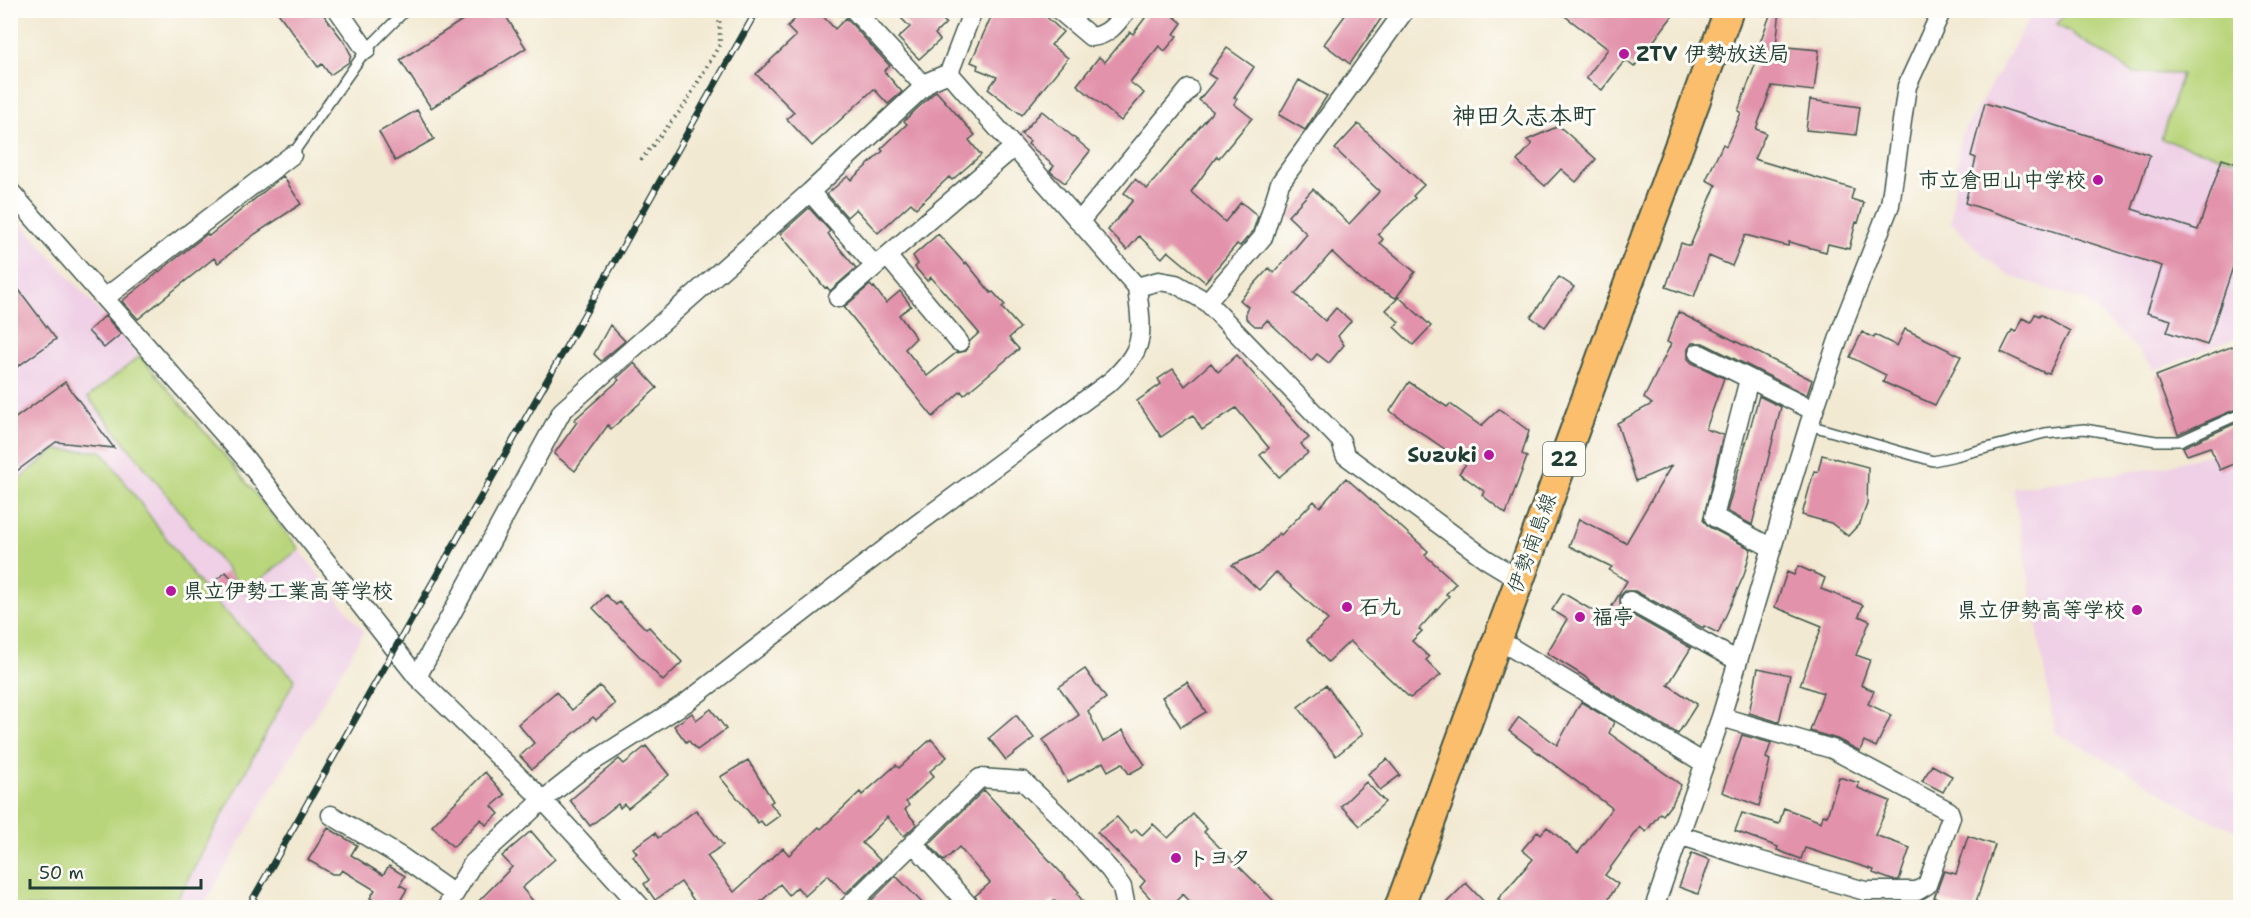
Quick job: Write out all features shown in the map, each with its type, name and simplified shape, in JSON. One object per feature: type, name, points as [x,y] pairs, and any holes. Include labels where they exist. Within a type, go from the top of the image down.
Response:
[{"type":"main road","name":"伊勢南島線","points":[[1399,908],[1729,10]]},
{"type":"street","points":[[338,10],[366,50]]},
{"type":"street","points":[[854,10],[924,86]]},
{"type":"street","points":[[417,677],[562,411],[810,192],[924,86],[930,81],[949,74],[973,10]]},
{"type":"street","points":[[1059,10],[1091,38],[1101,36],[1115,26],[1127,10]]},
{"type":"street","points":[[1207,302],[1263,237],[1280,183],[1405,10]]},
{"type":"street","points":[[1654,908],[1721,717],[1812,418],[1846,317],[1890,205],[1907,86],[1942,10]]},
{"type":"street","points":[[331,815],[403,858],[450,901],[473,863],[543,800],[590,764],[687,702],[916,525],[1111,381],[1128,365],[1136,352],[1140,337],[1137,287],[949,74]]},
{"type":"street","points":[[1079,222],[1189,89]]},
{"type":"street","points":[[838,298],[1014,147]]},
{"type":"street","points":[[106,297],[292,155]]},
{"type":"street","points":[[10,191],[106,297],[133,328],[136,335],[245,458],[417,677],[543,800],[642,908]]},
{"type":"street","points":[[810,192],[959,342]]},
{"type":"street","points":[[1137,287],[1159,281],[1176,284],[1207,302],[1341,441],[1345,455],[1486,559],[1519,579]]},
{"type":"street","points":[[1698,353],[1749,379],[1812,418]]},
{"type":"street","points":[[1749,379],[1714,517],[1772,548]]},
{"type":"street","points":[[1630,601],[1738,661]]},
{"type":"street","points":[[1497,639],[1704,763]]},
{"type":"street","points":[[1679,835],[1865,891],[1917,891],[1927,885],[1951,817],[1949,811],[1832,749],[1721,717]]},
{"type":"street","points":[[846,908],[980,778],[1023,781],[1069,825],[1110,870],[1122,887],[1126,908]]},
{"type":"street","points":[[913,843],[971,908]]},
{"type":"lane","points":[[292,155],[366,50],[406,10]]},
{"type":"lane","points":[[1812,418],[1933,460],[2045,433],[2084,429],[2156,441],[2180,441],[2241,414]]},
{"type":"path","points":[[641,160],[684,106],[720,44],[719,10]]},
{"type":"shaded area","name":"市立倉田山中学校","points":[[2034,11],[2240,11],[2240,336],[2155,370],[2134,346],[2086,301],[2007,275],[1976,249],[1951,222],[1960,138]]},
{"type":"shaded area","name":"県立伊勢工業高等学校","points":[[10,210],[208,434],[364,632],[202,907],[11,907]]},
{"type":"shaded area","name":"県立伊勢高等学校","points":[[2240,439],[2240,832],[2194,812],[2055,732],[2013,488],[2163,467],[2210,454]]},
{"type":"green space","points":[[2066,11],[2240,11],[2240,162],[2161,139],[2182,74],[2133,73],[2057,24]]},
{"type":"green space","points":[[140,356],[231,463],[299,549],[245,592],[88,397]]},
{"type":"green space","points":[[55,450],[102,451],[208,595],[295,679],[173,907],[11,907],[11,486]]},
{"type":"building","points":[[276,10],[320,10],[345,43],[351,55],[349,62],[330,75],[322,64],[318,67]]},
{"type":"building","points":[[478,10],[502,10],[526,48],[431,108],[400,60]]},
{"type":"building","points":[[804,10],[817,10],[835,29],[846,18],[890,66],[884,71],[902,92],[888,104],[874,89],[812,146],[787,119],[794,112],[756,74],[796,36],[787,27]]},
{"type":"building","points":[[893,10],[933,10],[946,23],[935,34],[940,40],[919,59],[898,38],[910,27]]},
{"type":"building","points":[[994,10],[1039,10],[1063,32],[1051,45],[1068,58],[1022,115],[988,89],[997,77],[977,69],[978,65],[971,62]]},
{"type":"building","points":[[1151,10],[1166,10],[1182,23],[1174,34],[1177,36],[1165,51],[1159,46],[1130,82],[1144,93],[1121,121],[1077,85],[1099,57],[1105,62],[1130,32],[1133,34]]},
{"type":"building","points":[[1349,10],[1387,10],[1350,64],[1324,44]]},
{"type":"building","name":"ZTV 伊勢放送局","points":[[1557,10],[1677,10],[1634,67],[1625,60],[1602,90],[1586,78],[1608,49]]},
{"type":"building","points":[[1772,10],[1780,10],[1776,46],[1819,50],[1814,91],[1772,86],[1756,129],[1766,133],[1754,159],[1854,189],[1851,199],[1864,203],[1849,249],[1828,244],[1826,252],[1789,242],[1788,246],[1745,235],[1732,266],[1709,256],[1694,297],[1666,287],[1681,243],[1690,246],[1716,185],[1706,180],[1723,144],[1726,146],[1741,113],[1738,111]]},
{"type":"building","points":[[1227,48],[1254,67],[1234,97],[1237,99],[1234,104],[1252,118],[1219,158],[1217,156],[1191,192],[1225,222],[1241,202],[1258,216],[1253,231],[1240,246],[1237,244],[1205,282],[1168,251],[1162,258],[1139,236],[1127,250],[1108,230],[1133,200],[1124,193],[1135,179],[1147,189],[1213,111],[1199,100],[1216,79],[1208,74]]},
{"type":"building","points":[[1299,80],[1327,96],[1305,130],[1279,115]]},
{"type":"building","points":[[936,91],[975,135],[969,140],[981,155],[952,180],[949,177],[916,208],[911,203],[878,233],[856,209],[847,217],[827,194],[848,176],[851,180],[883,151],[881,149],[907,124],[904,121]]},
{"type":"building","points":[[1810,100],[1860,107],[1856,135],[1806,130]]},
{"type":"building","points":[[1985,103],[2150,155],[2132,209],[2198,230],[2222,159],[2241,165],[2241,256],[2237,255],[2207,345],[2167,332],[2171,320],[2147,313],[2162,266],[1965,203],[1976,158],[1971,156]]},
{"type":"building","points":[[417,110],[434,139],[395,161],[379,132]]},
{"type":"building","points":[[1042,111],[1090,151],[1065,183],[1050,171],[1054,166],[1028,144],[1030,141],[1021,134]]},
{"type":"building","points":[[1358,124],[1424,185],[1413,196],[1415,198],[1378,234],[1383,239],[1380,243],[1415,272],[1396,298],[1362,281],[1332,252],[1295,294],[1325,321],[1336,308],[1351,321],[1338,336],[1344,345],[1329,363],[1317,354],[1311,361],[1267,320],[1262,326],[1255,326],[1246,318],[1248,307],[1240,300],[1269,268],[1274,273],[1307,234],[1288,216],[1313,189],[1349,224],[1378,193],[1379,191],[1335,149]]},
{"type":"building","points":[[1559,126],[1596,159],[1576,182],[1561,169],[1545,186],[1517,161],[1532,144],[1527,140]]},
{"type":"building","points":[[283,176],[301,204],[255,234],[218,263],[214,258],[138,319],[122,301],[207,234],[209,236]]},
{"type":"building","points":[[809,208],[830,231],[828,233],[831,238],[856,268],[830,291],[780,234]]},
{"type":"building","points":[[938,234],[965,264],[966,262],[991,293],[993,292],[1005,305],[1002,308],[1020,328],[1009,338],[1019,349],[964,395],[961,391],[933,417],[844,307],[870,285],[886,303],[900,291],[911,306],[899,315],[916,338],[905,349],[927,376],[956,353],[966,351],[970,341],[979,333],[931,277],[927,281],[915,267],[918,264],[913,256]]},
{"type":"building","points":[[1559,277],[1574,287],[1545,327],[1531,317]]},
{"type":"building","points":[[10,278],[56,339],[10,372]]},
{"type":"building","points":[[1399,297],[1431,326],[1413,345],[1394,327],[1399,322],[1386,310]]},
{"type":"building","points":[[1678,312],[1812,380],[1807,395],[1703,343],[1692,343],[1688,349],[1688,359],[1692,363],[1724,378],[1706,429],[1723,435],[1703,520],[1709,527],[1751,549],[1744,575],[1718,633],[1704,626],[1703,628],[1635,591],[1625,591],[1620,596],[1620,606],[1625,611],[1691,648],[1668,685],[1697,704],[1678,734],[1547,653],[1567,619],[1552,610],[1563,593],[1605,618],[1627,581],[1609,570],[1612,567],[1569,546],[1579,519],[1626,543],[1671,466],[1636,481],[1617,423],[1652,404],[1644,398],[1671,344],[1667,342]]},
{"type":"building","points":[[2035,314],[2039,316],[2040,314],[2070,331],[2049,373],[2001,352],[2012,330],[2016,332],[2022,318],[2031,322]]},
{"type":"building","points":[[105,316],[121,334],[104,348],[88,331]]},
{"type":"building","points":[[610,325],[625,341],[601,361],[594,354]]},
{"type":"building","points":[[1905,329],[1961,356],[1935,405],[1883,382],[1886,375],[1850,357],[1862,332],[1874,338],[1875,335],[1897,346]]},
{"type":"building","points":[[2241,343],[2241,407],[2178,434],[2156,376]]},
{"type":"building","points":[[1237,355],[1309,438],[1301,444],[1308,453],[1279,477],[1260,455],[1269,448],[1236,408],[1202,430],[1193,415],[1161,437],[1137,401],[1161,384],[1158,379],[1173,369],[1185,386],[1211,363],[1218,372]]},
{"type":"building","points":[[634,363],[657,388],[611,429],[608,425],[575,471],[554,454],[577,422],[574,420],[619,380],[617,378]]},
{"type":"building","points":[[65,382],[114,448],[56,442],[10,476],[10,422]]},
{"type":"building","name":"Suzuki","points":[[1409,382],[1447,407],[1450,404],[1481,426],[1499,409],[1529,431],[1522,454],[1527,457],[1506,514],[1482,495],[1485,492],[1459,473],[1466,464],[1390,411]]},
{"type":"building","points":[[1759,396],[1781,407],[1752,525],[1727,511]]},
{"type":"building","points":[[2241,421],[2241,461],[2220,470],[2210,447],[2187,455],[2183,447]]},
{"type":"building","points":[[1822,455],[1868,467],[1867,504],[1860,523],[1848,536],[1831,523],[1802,515],[1814,471],[1818,472]]},
{"type":"building","points":[[1346,478],[1428,551],[1425,555],[1456,583],[1446,594],[1449,596],[1419,629],[1422,631],[1412,641],[1429,657],[1426,660],[1441,675],[1410,698],[1350,641],[1328,662],[1307,640],[1328,620],[1276,572],[1259,590],[1232,565],[1260,553],[1314,501],[1320,507]]},
{"type":"building","points":[[1798,566],[1825,578],[1821,589],[1863,605],[1859,616],[1870,621],[1856,655],[1870,660],[1861,685],[1874,691],[1868,704],[1891,715],[1876,747],[1864,741],[1860,751],[1837,739],[1810,731],[1823,693],[1800,685],[1822,626],[1775,607],[1787,572],[1794,575]]},
{"type":"building","points":[[226,572],[238,586],[224,598],[212,583]]},
{"type":"building","points":[[606,595],[616,605],[619,602],[646,629],[649,627],[682,662],[663,681],[593,608]]},
{"type":"building","points":[[1758,668],[1790,675],[1779,722],[1749,713]]},
{"type":"building","points":[[1085,669],[1106,698],[1088,711],[1103,742],[1123,730],[1145,765],[1129,774],[1122,763],[1108,771],[1103,762],[1068,782],[1043,740],[1079,715],[1059,687]]},
{"type":"building","points":[[1187,682],[1206,712],[1181,727],[1162,697]]},
{"type":"building","points":[[1326,685],[1363,734],[1336,756],[1298,707]]},
{"type":"building","points":[[600,686],[615,704],[596,720],[593,717],[532,769],[520,756],[534,743],[518,724],[556,692],[572,710]]},
{"type":"building","points":[[1581,702],[1614,722],[1609,733],[1681,785],[1673,802],[1663,815],[1660,813],[1646,832],[1640,827],[1605,875],[1618,884],[1603,908],[1507,908],[1498,899],[1533,859],[1522,850],[1538,831],[1541,834],[1547,827],[1578,853],[1612,808],[1509,731],[1519,717],[1557,745]]},
{"type":"building","points":[[711,709],[726,729],[697,750],[688,740],[686,742],[674,726],[692,713],[696,720]]},
{"type":"building","points":[[1016,715],[1034,738],[1006,760],[989,738]]},
{"type":"building","points":[[1742,735],[1771,743],[1766,758],[1770,760],[1759,806],[1722,792]]},
{"type":"building","points":[[931,739],[947,757],[930,771],[934,776],[906,802],[909,805],[905,810],[917,824],[904,836],[887,817],[862,843],[880,860],[845,894],[828,875],[805,896],[797,887],[789,895],[780,884],[754,908],[699,908],[681,882],[655,900],[644,884],[649,880],[633,856],[637,853],[633,848],[655,833],[658,838],[696,810],[723,845],[707,856],[734,892],[783,848],[789,855],[860,792],[862,795],[896,765],[899,768]]},
{"type":"building","points":[[646,746],[669,775],[628,808],[624,804],[620,808],[618,804],[590,826],[570,800],[619,759],[624,764]]},
{"type":"building","points":[[1387,759],[1400,775],[1380,790],[1368,774]]},
{"type":"building","points":[[748,760],[773,801],[770,803],[780,815],[765,826],[761,821],[758,823],[720,777]]},
{"type":"building","points":[[1932,765],[1952,776],[1943,792],[1922,781]]},
{"type":"building","points":[[485,772],[505,795],[492,806],[499,814],[486,825],[481,819],[453,847],[432,826]]},
{"type":"building","points":[[1839,777],[1859,783],[1858,788],[1890,801],[1875,835],[1910,848],[1899,880],[1892,880],[1873,873],[1874,870],[1805,848],[1801,859],[1777,850],[1778,847],[1735,831],[1742,813],[1779,824],[1784,808],[1821,822],[1823,815],[1827,816]]},
{"type":"building","points":[[1366,782],[1385,802],[1360,826],[1341,806]]},
{"type":"building","points":[[984,790],[1079,892],[1077,894],[1089,908],[1060,908],[1054,900],[1044,908],[982,908],[975,896],[990,883],[959,847],[944,861],[929,844]]},
{"type":"building","name":"トヨタ","points":[[1193,814],[1207,829],[1204,832],[1281,908],[1196,908],[1183,894],[1169,908],[1159,908],[1140,887],[1145,881],[1097,832],[1117,817],[1131,833],[1136,829],[1142,835],[1153,824],[1168,838]]},
{"type":"building","points":[[328,828],[357,845],[351,855],[383,875],[389,866],[405,876],[400,885],[407,889],[396,908],[386,908],[370,898],[375,890],[342,870],[339,874],[332,874],[308,860]]},
{"type":"building","points":[[531,831],[555,859],[522,888],[539,908],[472,908],[512,867],[502,856]]},
{"type":"building","points":[[1968,836],[1995,845],[1974,908],[1965,908],[1934,898],[1944,871],[1956,874]]},
{"type":"building","points":[[1692,853],[1710,860],[1698,894],[1679,887]]},
{"type":"building","points":[[896,876],[927,908],[864,908]]},
{"type":"building","points":[[1466,883],[1490,908],[1441,908]]},
{"type":"railway","points":[[248,908],[757,10]]},
{"type":"place","name":"ZTV 伊勢放送局","points":[[1624,54]]},
{"type":"place","name":"市立倉田山中学校","points":[[2098,180]]},
{"type":"place","name":"Suzuki","points":[[1489,455]]},
{"type":"place","name":"県立伊勢工業高等学校","points":[[171,591]]},
{"type":"place","name":"石九","points":[[1347,607]]},
{"type":"place","name":"県立伊勢高等学校","points":[[2137,610]]},
{"type":"place","name":"福亭","points":[[1580,617]]},
{"type":"place","name":"トヨタ","points":[[1176,858]]},
{"type":"district","name":"神田久志本町","points":[[1524,116]]}]
